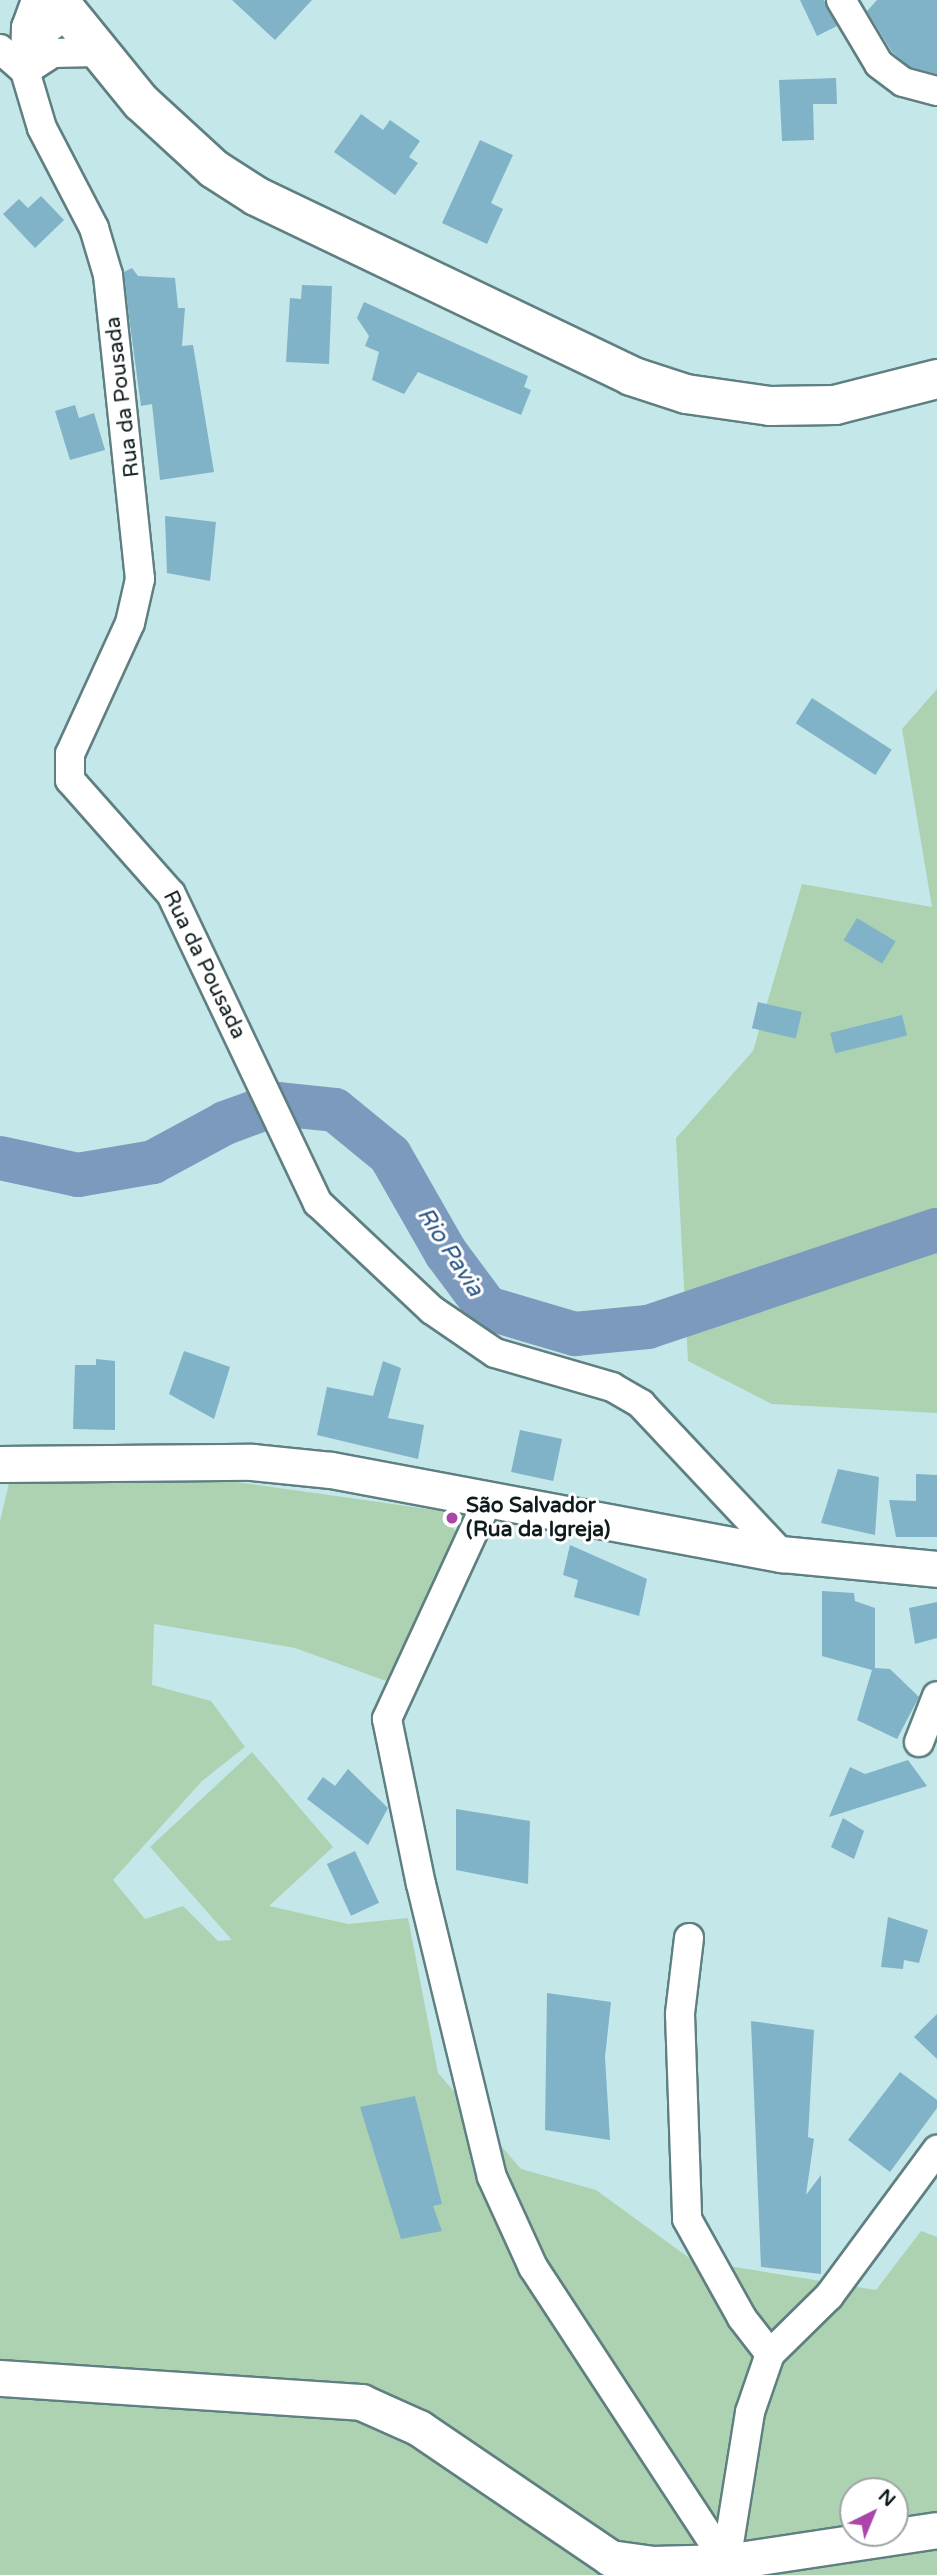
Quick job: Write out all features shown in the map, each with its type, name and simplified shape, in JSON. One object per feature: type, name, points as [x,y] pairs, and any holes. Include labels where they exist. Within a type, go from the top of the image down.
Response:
[{"type":"main road","points":[[54,5],[176,136],[276,208],[631,376],[686,394],[769,406],[835,405],[937,379]]},
{"type":"street","points":[[841,0],[878,64],[903,82],[937,91]]},
{"type":"street","points":[[17,55],[54,5]]},
{"type":"street","points":[[17,55],[96,52]]},
{"type":"street","name":"Rua da Pousada","points":[[17,55],[42,128],[94,228],[108,275],[139,554],[130,623],[70,754],[70,780],[171,894],[318,1203],[432,1310],[495,1353],[622,1392],[719,1485],[782,1553]]},
{"type":"street","points":[[0,1464],[136,1463],[331,1470],[782,1553],[937,1569]]},
{"type":"street","points":[[718,1540],[719,1485]]},
{"type":"street","points":[[488,1500],[387,1719],[421,1884],[492,2177],[533,2267],[726,2562]]},
{"type":"street","points":[[919,1742],[937,1696]]},
{"type":"street","points":[[689,1938],[680,2014],[687,2219],[742,2318],[770,2354]]},
{"type":"street","points":[[726,2562],[750,2412],[770,2354],[829,2296],[937,2150]]},
{"type":"street","points":[[0,2378],[360,2402],[419,2428],[610,2558],[652,2564],[726,2562],[937,2529]]},
{"type":"green space","points":[[937,689],[937,1413],[772,1404],[688,1361],[676,1138],[753,1051],[802,884],[932,907],[902,729]]},
{"type":"green space","points":[[179,1474],[442,1511],[456,1532],[389,1682],[295,1648],[154,1624],[152,1685],[211,1701],[245,1747],[202,1781],[113,1880],[145,1919],[183,1906],[218,1941],[232,1940],[150,1847],[252,1752],[333,1847],[269,1906],[348,1924],[408,1918],[438,2073],[521,2169],[596,2190],[692,2260],[876,2290],[921,2231],[937,2237],[937,2575],[0,2575],[0,1521],[10,1479]]},
{"type":"building","points":[[232,0],[312,0],[275,40]]},
{"type":"building","points":[[800,0],[824,0],[837,26],[817,36]]},
{"type":"building","points":[[877,0],[937,0],[937,74],[910,67],[892,52],[867,11]]},
{"type":"building","points":[[836,78],[837,104],[813,104],[814,140],[782,141],[779,80]]},
{"type":"building","points":[[361,114],[383,130],[390,120],[420,141],[409,157],[418,163],[395,195],[334,152]]},
{"type":"building","points":[[480,140],[513,155],[491,203],[503,209],[487,244],[442,223]]},
{"type":"building","points":[[41,196],[64,220],[35,248],[3,214],[19,199],[28,208]]},
{"type":"building","points":[[132,268],[138,276],[175,278],[178,308],[185,308],[182,346],[193,345],[214,472],[160,480],[152,404],[141,406],[129,317],[124,272]]},
{"type":"building","points":[[302,285],[332,286],[329,364],[286,362],[290,298],[301,299]]},
{"type":"building","points":[[364,302],[528,376],[524,387],[531,390],[521,415],[418,372],[404,394],[372,380],[379,352],[365,346],[369,336],[357,318]]},
{"type":"building","points":[[75,405],[79,418],[94,413],[105,450],[70,460],[55,411]]},
{"type":"building","points":[[165,516],[216,522],[210,581],[167,573]]},
{"type":"building","points":[[812,698],[892,750],[875,775],[796,723]]},
{"type":"building","points":[[857,918],[896,941],[882,963],[844,940]]},
{"type":"building","points":[[758,1002],[802,1012],[796,1038],[752,1028]]},
{"type":"building","points":[[902,1015],[907,1035],[835,1053],[830,1033]]},
{"type":"building","points":[[184,1351],[230,1367],[214,1419],[169,1394]]},
{"type":"building","points":[[96,1359],[115,1361],[115,1430],[73,1429],[75,1365],[96,1365]]},
{"type":"building","points":[[383,1361],[401,1368],[388,1418],[424,1425],[418,1459],[317,1435],[327,1387],[373,1396]]},
{"type":"building","points":[[520,1430],[562,1439],[553,1481],[511,1472]]},
{"type":"building","points":[[838,1469],[879,1477],[875,1535],[821,1523]]},
{"type":"building","points":[[916,1474],[937,1475],[937,1537],[896,1537],[889,1500],[916,1501]]},
{"type":"building","points":[[570,1545],[647,1579],[639,1616],[574,1597],[578,1580],[563,1575]]},
{"type":"building","points":[[822,1591],[854,1593],[855,1601],[875,1608],[875,1668],[890,1669],[919,1697],[897,1739],[857,1720],[872,1670],[822,1656]]},
{"type":"building","points":[[937,1602],[937,1638],[915,1644],[909,1608]]},
{"type":"building","points":[[908,1760],[927,1786],[829,1817],[850,1767],[865,1774]]},
{"type":"building","points":[[348,1769],[388,1808],[368,1845],[307,1799],[323,1777],[335,1786]]},
{"type":"building","points":[[456,1809],[530,1821],[528,1884],[456,1870]]},
{"type":"building","points":[[843,1818],[864,1831],[854,1859],[831,1847]]},
{"type":"building","points":[[355,1851],[379,1903],[351,1916],[327,1864]]},
{"type":"building","points":[[888,1917],[928,1930],[919,1963],[904,1960],[903,1969],[881,1967]]},
{"type":"building","points":[[547,1993],[611,2002],[605,2057],[610,2140],[545,2130]]},
{"type":"building","points":[[937,2014],[937,2059],[914,2037]]},
{"type":"building","points":[[751,2021],[814,2030],[808,2137],[814,2139],[806,2195],[821,2175],[821,2274],[761,2267]]},
{"type":"building","points":[[900,2072],[937,2100],[937,2108],[890,2172],[848,2140]]},
{"type":"building","points":[[415,2096],[442,2204],[433,2206],[442,2231],[401,2239],[360,2107]]},
{"type":"waterway","name":"Rio Pavia","points":[[0,1158],[78,1175],[153,1162],[225,1123],[277,1104],[335,1110],[390,1155],[446,1253],[487,1308],[575,1334],[648,1327],[937,1230]]},
{"type":"place","name":"São Salvador (Rua da Igreja)","points":[[452,1518]]}]
